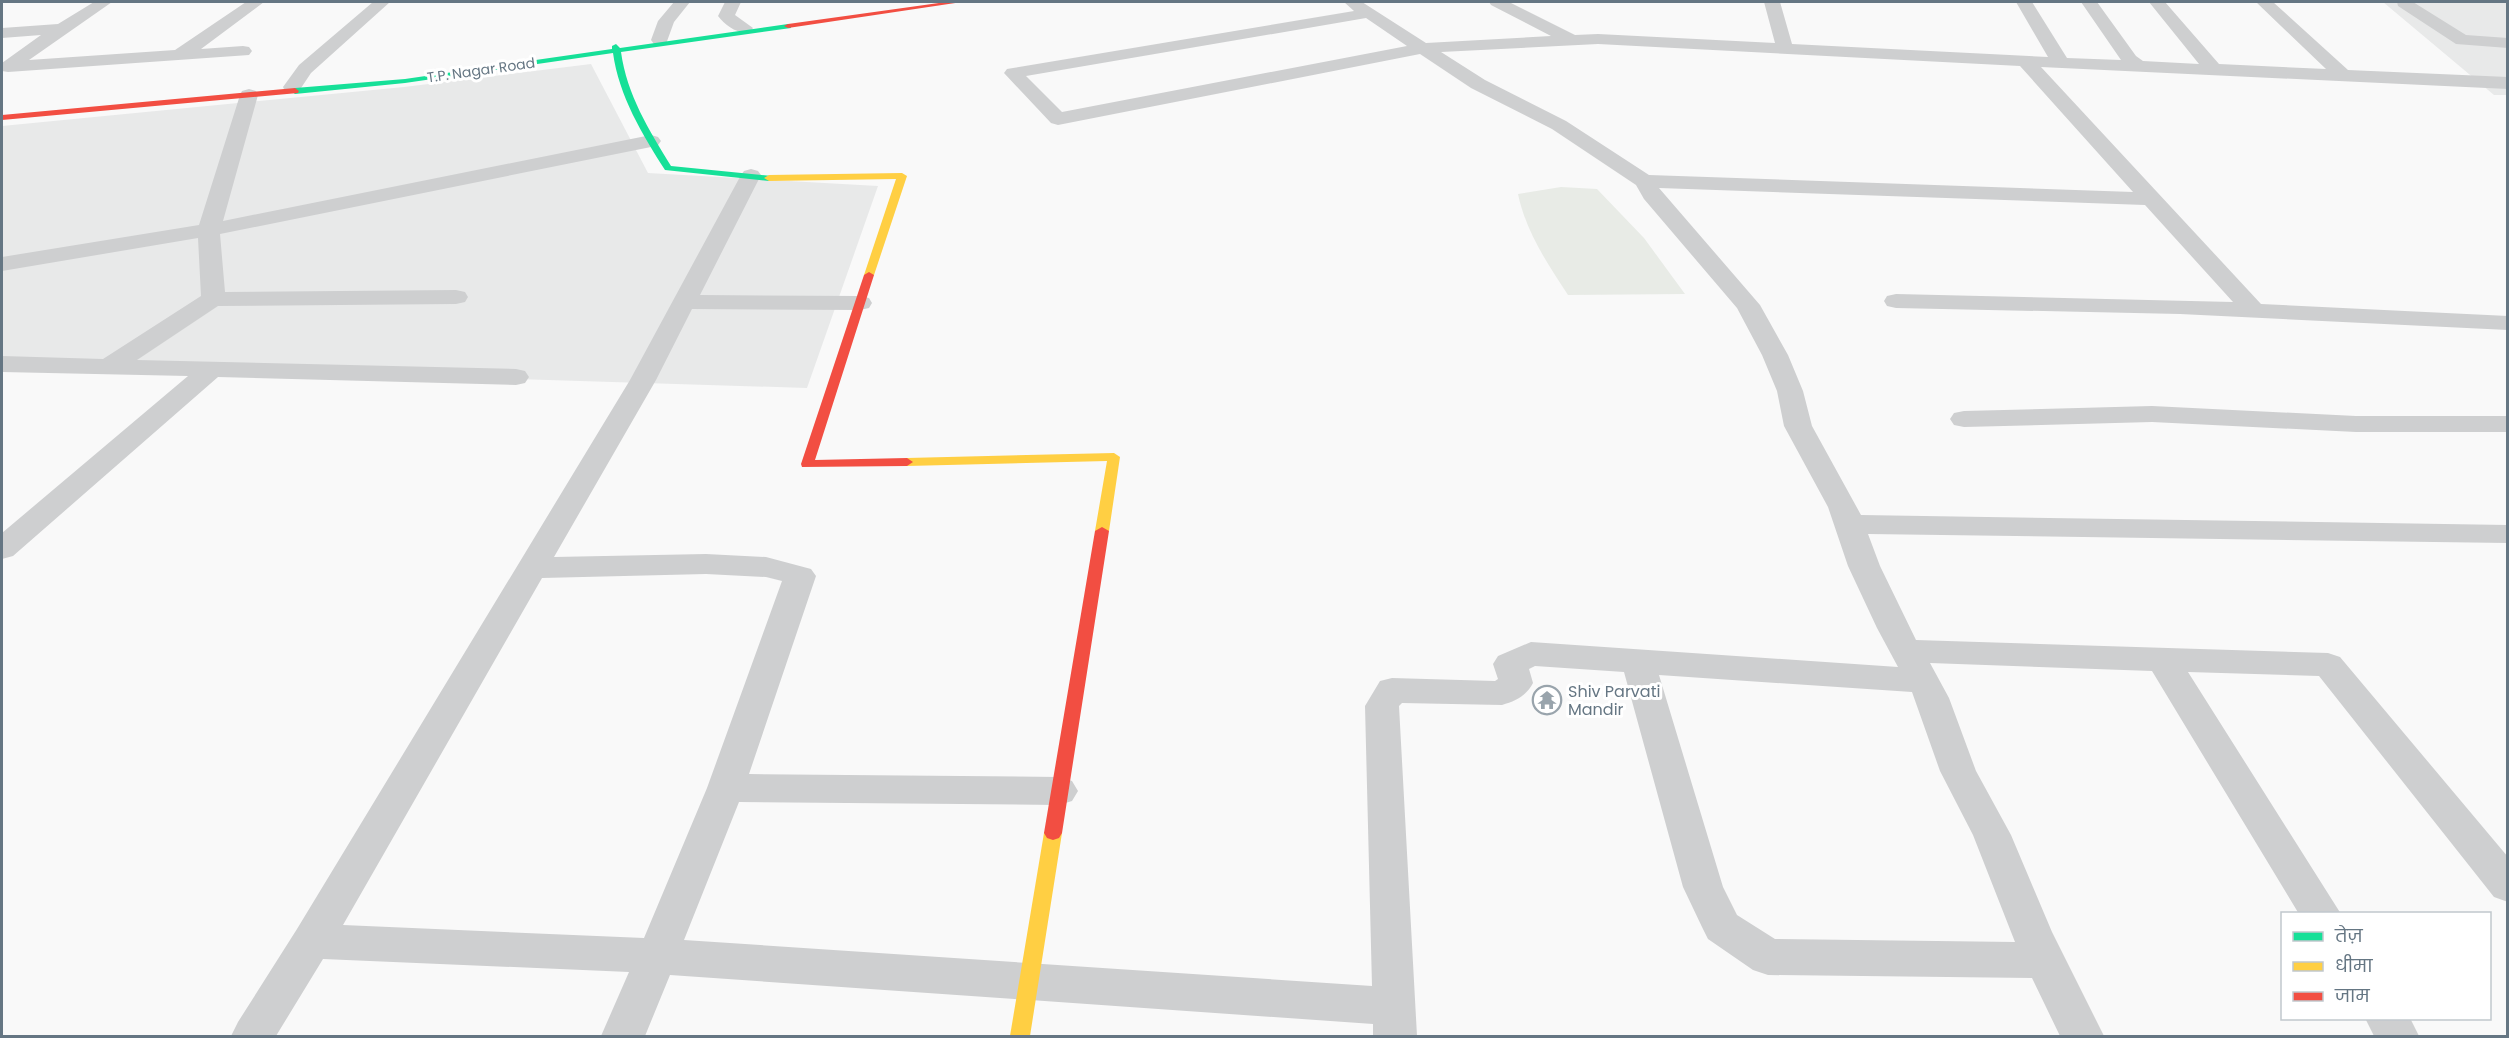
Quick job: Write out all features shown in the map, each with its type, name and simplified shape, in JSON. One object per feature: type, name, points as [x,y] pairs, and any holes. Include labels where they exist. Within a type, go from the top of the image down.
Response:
[{"type":"main road","points":[[2,113],[399,77],[930,2]]},
{"type":"main road","name":"T.P. Nagar Road","points":[[2,118],[405,81],[616,48],[957,2]]},
{"type":"main road","points":[[616,48],[625,94],[668,168],[772,178],[902,176],[807,464],[1114,457],[1020,1036]]},
{"type":"street","points":[[5,67],[104,2]]},
{"type":"street","points":[[180,55],[256,2]]},
{"type":"street","points":[[292,87],[305,69],[382,2]]},
{"type":"street","points":[[660,40],[666,21],[682,2]]},
{"type":"street","points":[[733,2],[726,16],[744,28]]},
{"type":"street","points":[[1497,2],[1572,40]]},
{"type":"street","points":[[1772,2],[1785,49]]},
{"type":"street","points":[[2024,2],[2061,63]]},
{"type":"street","points":[[2089,2],[2130,60],[2138,66]]},
{"type":"street","points":[[2157,2],[2214,70]]},
{"type":"street","points":[[2264,2],[2344,76]]},
{"type":"street","points":[[2404,3],[2462,40],[2508,43]]},
{"type":"street","points":[[2082,1036],[2045,960],[1992,835],[1958,771],[1932,698],[1864,566],[1843,507],[1798,426],[1790,391],[1775,355],[1748,305],[1652,194],[1644,181],[1559,125],[1478,84],[1423,48],[1360,7],[1013,73],[1058,119],[1423,48],[1598,39],[2508,83]]},
{"type":"street","points":[[2,33],[62,29]]},
{"type":"street","points":[[5,67],[243,51]]},
{"type":"street","points":[[2025,61],[2254,311]]},
{"type":"street","points":[[213,299],[209,230],[249,95]]},
{"type":"street","points":[[2,264],[209,230],[651,141]]},
{"type":"street","points":[[253,1036],[312,941],[643,380],[751,175]]},
{"type":"street","points":[[1644,181],[2149,199]]},
{"type":"street","points":[[108,367],[213,299],[456,297]]},
{"type":"street","points":[[1896,301],[2254,311],[2508,323]]},
{"type":"street","points":[[685,302],[860,303]]},
{"type":"street","points":[[2,364],[516,377]]},
{"type":"street","points":[[2,549],[211,370]]},
{"type":"street","points":[[1964,419],[2152,414],[2356,424],[2508,424]]},
{"type":"street","points":[[1849,524],[2508,534]]},
{"type":"street","points":[[532,568],[706,564],[766,567],[800,576],[726,788],[623,1036]]},
{"type":"street","points":[[1906,651],[2328,665],[2508,885]]},
{"type":"street","points":[[312,941],[657,956],[1028,983],[1394,1021],[1382,706],[1392,690],[1502,693],[1516,683],[1510,664],[1531,654],[1923,681]]},
{"type":"street","points":[[2162,659],[2319,912]]},
{"type":"street","points":[[1638,661],[1703,887],[1722,927],[1768,957],[2045,960]]},
{"type":"street","points":[[726,788],[1059,791]]},
{"type":"street","points":[[2387,1020],[2397,1036]]},
{"type":"shaded area","points":[[2383,2],[2507,2],[2507,95],[2494,95]]},
{"type":"shaded area","points":[[591,64],[648,173],[878,186],[807,388],[2,363],[2,126],[404,87]]},
{"type":"shaded area","points":[[1561,187],[1597,189],[1644,238],[1685,294],[1568,295],[1532,234],[1518,194]]},
{"type":"traffic: fast","points":[[295,91],[405,81],[788,26]]},
{"type":"traffic: fast","points":[[616,46],[618,63],[628,95],[642,125],[668,168],[769,178]]},
{"type":"traffic: slow","points":[[769,178],[902,176],[869,275]]},
{"type":"traffic: slow","points":[[907,462],[1114,457],[1102,531]]},
{"type":"traffic: slow","points":[[1020,1036],[1053,833]]},
{"type":"traffic: jam","points":[[788,26],[958,2]]},
{"type":"traffic: jam","points":[[2,118],[295,91]]},
{"type":"traffic: jam","points":[[869,275],[807,464],[907,462]]},
{"type":"traffic: jam","points":[[1053,833],[1102,531]]},
{"type":"place","name":"Shiv Parvati Mandir","points":[[1547,700]]}]
